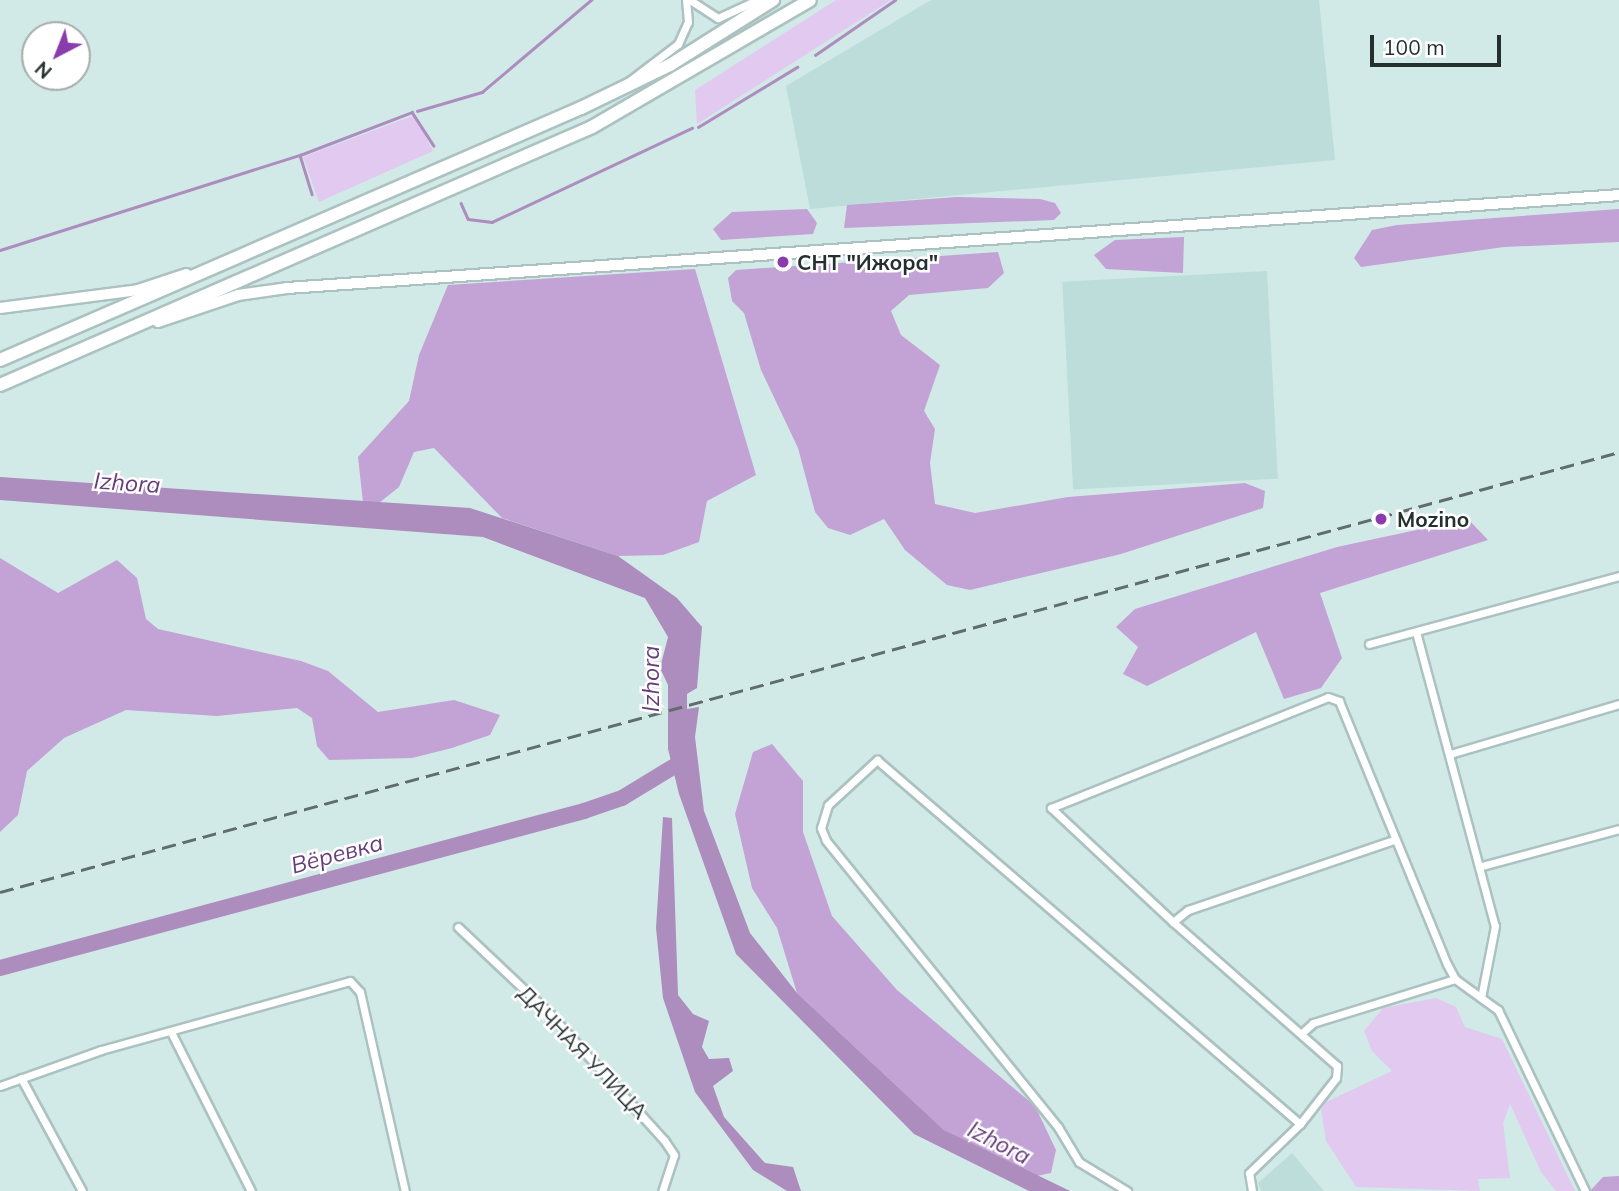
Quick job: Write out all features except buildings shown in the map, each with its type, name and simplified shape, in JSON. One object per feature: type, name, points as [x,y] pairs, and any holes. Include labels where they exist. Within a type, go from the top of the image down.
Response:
[{"type":"highway","points":[[0,360],[619,90],[773,0]]},
{"type":"highway","points":[[0,385],[592,127],[810,0]]},
{"type":"street","points":[[688,0],[718,18],[757,0]]},
{"type":"street","points":[[619,90],[678,44],[688,22],[688,0]]},
{"type":"street","points":[[110,337],[238,295],[287,288],[686,258],[1619,195]]},
{"type":"street","points":[[0,308],[138,290],[236,257]]},
{"type":"street","points":[[1369,644],[1619,576]]},
{"type":"street","points":[[1416,632],[1482,866],[1495,926],[1481,998]]},
{"type":"street","points":[[1252,1191],[1249,1173],[1256,1163],[1300,1124],[1336,1078],[1337,1066],[1303,1032],[1172,922],[1051,808],[1328,697],[1339,701],[1394,840],[1455,979],[1498,1010],[1586,1191]]},
{"type":"street","points":[[1450,754],[1619,704]]},
{"type":"street","points":[[1127,1191],[1079,1162],[1058,1127],[826,840],[821,828],[828,805],[877,760],[1300,1124]]},
{"type":"street","points":[[1482,866],[1619,829]]},
{"type":"street","points":[[1172,922],[1188,910],[1394,840]]},
{"type":"street","name":"ДАЧНАЯ УЛИЦА","points":[[458,927],[650,1121],[674,1155],[662,1191]]},
{"type":"street","points":[[1303,1032],[1313,1023],[1455,979]]},
{"type":"street","points":[[0,1086],[343,980],[356,984],[405,1191]]},
{"type":"street","points":[[171,1032],[251,1191]]},
{"type":"street","points":[[22,1078],[82,1191]]},
{"type":"shaded area","points":[[836,0],[891,0],[697,124],[695,90]]},
{"type":"shaded area","points":[[931,0],[1319,0],[1335,160],[810,209],[786,86]]},
{"type":"shaded area","points":[[415,115],[433,151],[319,202],[303,157]]},
{"type":"shaded area","points":[[957,197],[1040,199],[1055,203],[1061,213],[1054,220],[844,228],[847,205]]},
{"type":"shaded area","points":[[807,209],[817,223],[813,234],[721,240],[713,229],[732,212]]},
{"type":"shaded area","points":[[1619,209],[1619,242],[1504,247],[1361,267],[1354,258],[1372,230],[1397,225]]},
{"type":"shaded area","points":[[1184,237],[1183,273],[1106,269],[1094,255],[1115,240]]},
{"type":"shaded area","points":[[998,252],[1004,273],[988,288],[909,295],[891,311],[901,335],[940,365],[924,411],[935,429],[930,463],[935,504],[975,513],[1068,497],[1245,483],[1265,491],[1263,508],[1121,554],[970,590],[947,585],[905,550],[884,519],[850,535],[828,528],[815,512],[798,448],[761,370],[744,313],[732,301],[728,278],[736,270]]},
{"type":"shaded area","points":[[695,269],[756,475],[707,501],[699,542],[663,555],[618,556],[502,518],[434,448],[414,452],[399,487],[379,503],[363,502],[358,457],[409,401],[419,355],[448,285]]},
{"type":"shaded area","points":[[1267,271],[1278,479],[1073,489],[1062,282]]},
{"type":"shaded area","points":[[0,477],[470,508],[618,556],[677,598],[702,627],[697,688],[687,694],[687,709],[699,707],[695,737],[704,811],[750,933],[797,993],[944,1130],[1070,1191],[1029,1191],[914,1134],[736,954],[679,794],[668,749],[668,685],[660,668],[668,637],[645,598],[483,537],[0,500]]},
{"type":"shaded area","points":[[1468,519],[1488,540],[1320,593],[1342,658],[1321,688],[1284,699],[1256,632],[1147,686],[1123,674],[1138,647],[1116,627],[1135,609],[1337,547]]},
{"type":"shaded area","points":[[0,558],[58,593],[117,560],[137,578],[146,619],[158,629],[301,661],[328,671],[378,712],[454,700],[500,715],[490,735],[452,748],[412,758],[329,760],[317,746],[312,718],[297,708],[217,716],[126,710],[64,738],[27,771],[18,815],[0,832]]},
{"type":"shaded area","points":[[772,744],[803,781],[803,832],[832,916],[897,990],[1035,1106],[1056,1150],[1051,1173],[1032,1177],[944,1130],[797,993],[777,928],[752,888],[735,814],[753,752]]},
{"type":"shaded area","points":[[663,817],[672,818],[678,995],[693,1014],[709,1021],[702,1047],[709,1059],[729,1058],[733,1071],[713,1086],[724,1117],[765,1163],[793,1167],[801,1191],[787,1191],[753,1170],[695,1092],[663,998],[656,928]]},
{"type":"shaded area","points":[[1436,998],[1456,1007],[1465,1027],[1502,1039],[1575,1191],[1556,1191],[1541,1172],[1510,1104],[1503,1123],[1510,1178],[1478,1179],[1480,1191],[1356,1187],[1326,1141],[1321,1110],[1326,1102],[1392,1071],[1372,1051],[1364,1031],[1383,1008]]},
{"type":"shaded area","points":[[1292,1153],[1324,1191],[1261,1191],[1258,1183]]},
{"type":"shaded area","points":[[1619,1176],[1619,1191],[1590,1191],[1603,1177]]},
{"type":"waterway","points":[[417,111],[482,92],[591,0]]},
{"type":"waterway","points":[[815,55],[895,0]]},
{"type":"waterway","points":[[698,127],[797,67]]},
{"type":"waterway","points":[[0,250],[300,155],[412,112],[434,146]]},
{"type":"waterway","points":[[461,203],[468,219],[492,222],[692,128]]},
{"type":"waterway","points":[[300,155],[312,194]]},
{"type":"waterway","name":"Вёревка","points":[[0,968],[584,811],[622,798],[678,764]]},
{"type":"railway","points":[[0,892],[1619,452]]},
{"type":"place","name":"СНТ \"Ижора\"","points":[[783,262]]},
{"type":"place","name":"Mozino","points":[[1381,519]]},
{"type":"water label","name":"Izhora","points":[[127,483]]},
{"type":"water label","name":"Izhora","points":[[651,679]]},
{"type":"water label","name":"Izhora","points":[[999,1143]]}]
